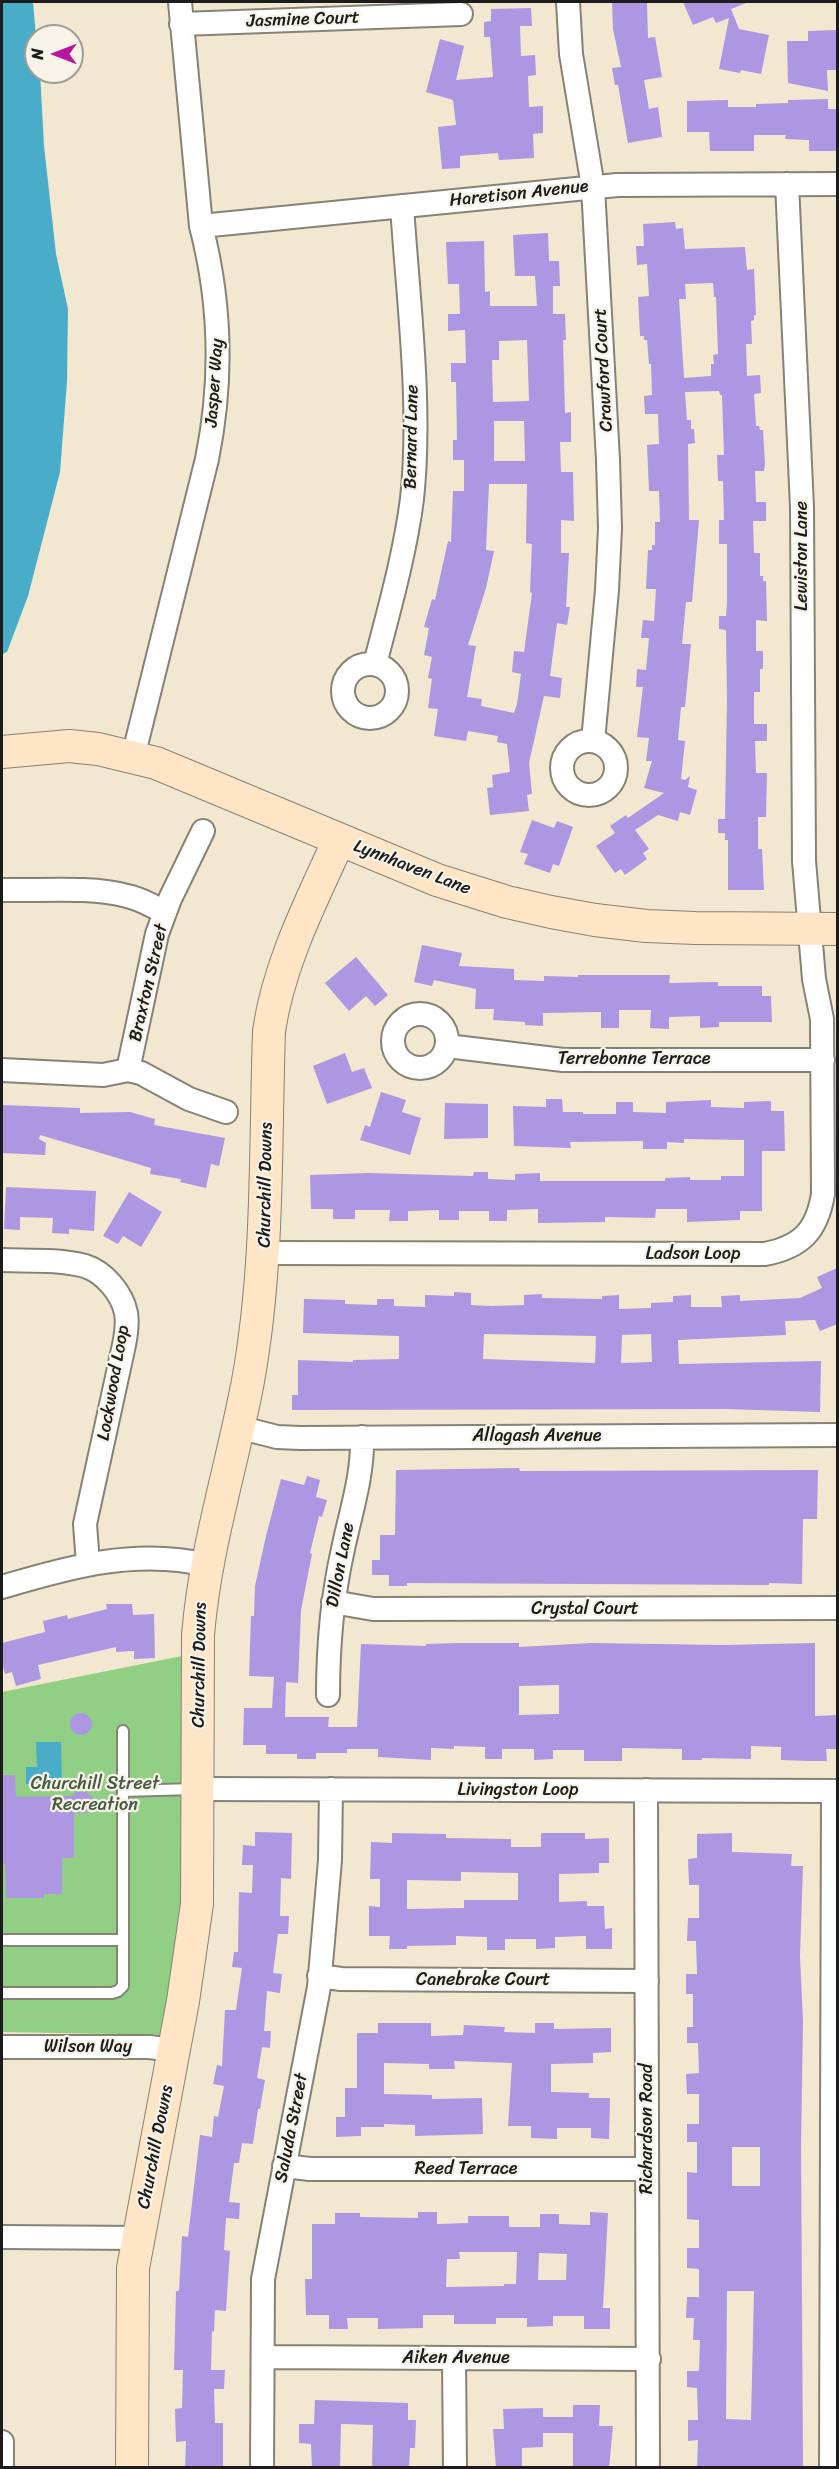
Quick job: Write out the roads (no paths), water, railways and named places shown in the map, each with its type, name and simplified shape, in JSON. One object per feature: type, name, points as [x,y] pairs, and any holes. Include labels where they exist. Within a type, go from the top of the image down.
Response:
[{"type":"street","name":"Jasper Way","points":[[133,757],[214,421],[219,340],[216,303],[209,257],[201,226],[180,2]]},
{"type":"street","name":"Crawford Court","points":[[568,2],[571,54],[593,187],[604,356],[610,528],[607,590],[593,741]]},
{"type":"street","name":"Jasmine Court","points":[[181,24],[365,10],[461,14]]},
{"type":"street","name":"Haretison Avenue","points":[[201,226],[593,187],[670,184],[837,184]]},
{"type":"street","name":"Lewiston Lane","points":[[787,184],[802,496],[802,809],[823,929]]},
{"type":"street","name":"Bernard Lane","points":[[375,664],[391,605],[412,498],[413,378],[402,206]]},
{"type":"street","name":"Lynnhaven Lane","points":[[2,752],[69,746],[156,763],[462,889],[551,912],[646,926],[823,929]]},
{"type":"street","name":"Braxton Street","points":[[128,1070],[148,970],[165,913],[203,831]]},
{"type":"street","name":"Churchill Downs","points":[[132,2468],[133,2268],[193,1942],[197,1904],[199,1789],[198,1635],[207,1565],[248,1381],[264,1253],[269,1042],[273,1002],[284,965],[339,840]]},
{"type":"street","points":[[2,890],[80,891],[125,895],[142,900],[165,913]]},
{"type":"street","name":"Ladson Loop","points":[[264,1253],[765,1254],[785,1250],[801,1241],[813,1226],[820,1211],[823,1194],[822,1019],[814,979],[823,929]]},
{"type":"street","name":"Terrebonne Terrace","points":[[447,1046],[563,1060],[823,1060]]},
{"type":"street","points":[[2,1070],[103,1075],[128,1070],[141,1073],[189,1099],[226,1112]]},
{"type":"street","name":"Lockwood Loop","points":[[2,1260],[70,1263],[87,1267],[111,1284],[121,1299],[126,1313],[127,1328],[124,1345],[85,1524],[88,1564]]},
{"type":"street","name":"Allagash Avenue","points":[[238,1427],[277,1437],[837,1435]]},
{"type":"street","name":"Dillon Lane","points":[[328,1695],[329,1625],[342,1550],[363,1462],[362,1437]]},
{"type":"street","points":[[2,1587],[88,1564],[117,1559],[159,1558],[186,1560],[207,1565]]},
{"type":"street","name":"Crystal Court","points":[[333,1602],[373,1610],[837,1608]]},
{"type":"street","name":"Livingston Loop","points":[[199,1789],[835,1791]]},
{"type":"street","name":"Saluda Street","points":[[262,2468],[263,2279],[319,1976],[330,1860],[331,1789]]},
{"type":"street","name":"Richardson Road","points":[[646,1790],[648,2468]]},
{"type":"street","points":[[831,2468],[835,1791]]},
{"type":"street","name":"Canebrake Court","points":[[319,1976],[341,1979],[647,1980]]},
{"type":"street","name":"Wilson Way","points":[[2,2047],[174,2050]]},
{"type":"street","name":"Reed Terrace","points":[[284,2166],[310,2169],[647,2169]]},
{"type":"street","points":[[2,2237],[139,2238]]},
{"type":"street","name":"Aiken Avenue","points":[[264,2357],[649,2359]]},
{"type":"street","points":[[454,2358],[455,2468]]},
{"type":"street","points":[[2,2442],[2,2468]]},
{"type":"lane","points":[[2,1993],[118,1991],[123,1986],[123,1731]]},
{"type":"lane","points":[[123,1791],[199,1789]]},
{"type":"lane","points":[[2,1940],[123,1940]]},
{"type":"water","points":[[2,2],[33,2],[35,24],[24,24],[24,84],[41,84],[44,146],[56,254],[68,309],[67,381],[60,472],[28,596],[7,652],[2,654]]},
{"type":"water","points":[[36,1742],[61,1742],[62,1784],[26,1784],[26,1767],[37,1767]]},
{"type":"park label","name":"Churchill Street Recreation","points":[[95,1794]]}]
